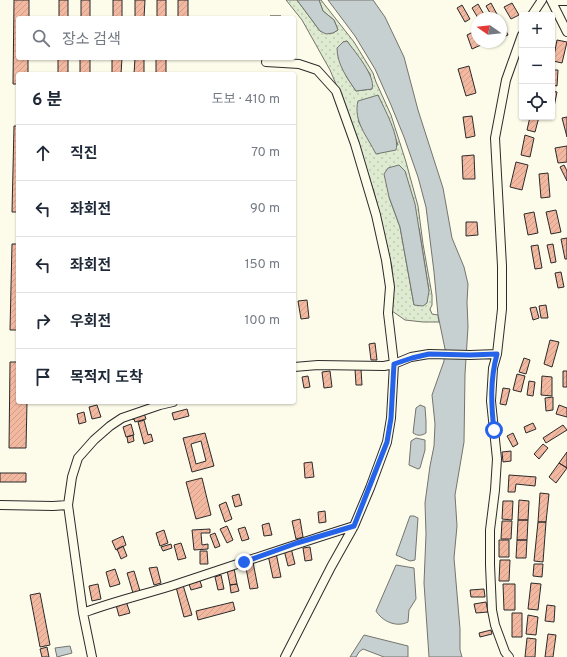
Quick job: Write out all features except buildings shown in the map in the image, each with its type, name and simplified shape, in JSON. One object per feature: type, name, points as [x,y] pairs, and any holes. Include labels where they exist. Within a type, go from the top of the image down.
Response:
[{"type":"street","points":[[534,12],[542,0]]},
{"type":"street","points":[[567,1],[552,0],[567,32]]},
{"type":"street","points":[[509,657],[502,645],[495,625],[492,610],[490,565],[490,530],[497,459],[491,401],[493,368],[497,354],[502,309],[502,266],[495,138],[506,80],[519,43]]},
{"type":"street","points":[[266,62],[299,64],[317,70],[336,91],[355,144],[376,215],[386,260],[390,287],[388,313],[394,364],[391,418],[387,442],[354,526],[327,574],[285,657]]},
{"type":"street","points":[[296,367],[318,365],[384,366],[429,354],[497,354]]},
{"type":"street","points":[[92,657],[83,613],[68,505],[72,477],[78,458],[94,440],[122,418],[160,404]]},
{"type":"street","points":[[0,505],[68,505]]},
{"type":"street","points":[[83,613],[107,603],[169,586],[297,543],[354,526]]},
{"type":"green space","points":[[286,0],[297,0],[320,31],[333,33],[338,30],[334,20],[323,11],[319,0],[321,0],[354,42],[373,73],[391,115],[418,206],[432,295],[432,305],[430,309],[432,314],[438,315],[439,322],[405,320],[392,311],[392,267],[374,192],[344,103],[330,70],[302,20]],"holes":[[[347,41],[370,74],[372,89],[356,91],[346,76],[343,42]],[[378,95],[398,145],[367,136],[358,121]],[[389,197],[419,228],[429,291],[414,305],[400,227]]]},
{"type":"shaded area","points":[[297,0],[319,0],[323,11],[334,20],[338,30],[333,33],[326,34],[320,31]]},
{"type":"shaded area","points":[[328,0],[373,0],[385,17],[404,57],[418,110],[443,188],[452,238],[464,267],[468,284],[464,442],[455,495],[457,526],[454,558],[460,629],[460,650],[462,657],[429,657],[424,583],[426,534],[425,503],[434,446],[435,424],[432,395],[444,361],[445,349],[438,315],[426,207],[418,177],[404,137],[375,69],[355,36]]},
{"type":"shaded area","points":[[347,41],[368,71],[371,78],[372,89],[356,91],[343,71],[337,54],[337,48],[343,42]]},
{"type":"shaded area","points":[[378,95],[391,122],[397,144],[396,150],[376,154],[359,122],[357,108],[358,101]]},
{"type":"shaded area","points":[[399,165],[405,171],[415,204],[429,291],[427,303],[423,306],[414,305],[400,227],[389,197],[384,174],[388,168]]},
{"type":"shaded area","points":[[420,405],[425,407],[426,433],[423,435],[416,435],[413,433],[416,408]]},
{"type":"shaded area","points":[[416,438],[425,440],[425,450],[420,468],[418,469],[409,465],[411,441]]},
{"type":"shaded area","points":[[410,516],[418,518],[415,560],[410,561],[396,555]]},
{"type":"shaded area","points":[[396,565],[414,568],[416,599],[409,610],[408,622],[403,624],[394,624],[382,618],[376,611]]},
{"type":"shaded area","points":[[364,635],[408,646],[408,657],[384,657],[363,649],[356,657],[350,657]]},
{"type":"shaded area","points":[[70,646],[72,653],[57,657],[55,648]]},
{"type":"route","points":[[244,562],[297,543],[354,526],[387,442],[391,418],[394,364],[429,354],[497,354],[493,368],[491,401],[494,430]]}]
